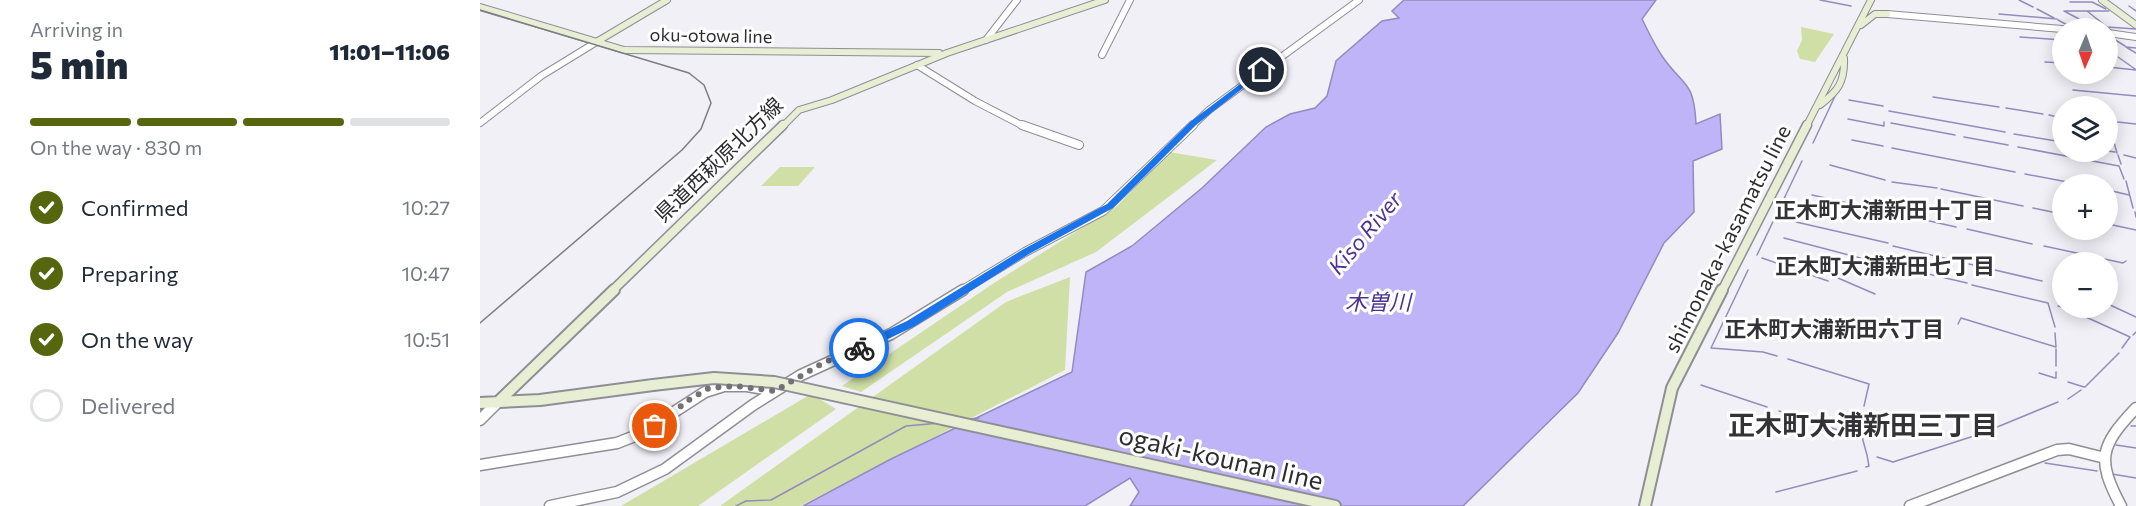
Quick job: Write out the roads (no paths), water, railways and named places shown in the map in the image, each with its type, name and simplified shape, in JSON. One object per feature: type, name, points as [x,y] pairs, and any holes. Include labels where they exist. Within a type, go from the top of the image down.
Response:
[{"type":"main road","points":[[598,40],[667,0]]},
{"type":"main road","name":"県道西萩原北方線","points":[[497,403],[799,110],[832,100],[947,53],[1106,0]]},
{"type":"main road","points":[[1874,0],[1878,11],[1887,14]]},
{"type":"main road","name":"shimonaka-kasamatsu line","points":[[1645,506],[1672,388],[1815,107],[1874,0]]},
{"type":"main road","points":[[2102,0],[2136,25]]},
{"type":"main road","name":"oku-otowa line","points":[[480,7],[631,50],[947,53]]},
{"type":"main road","points":[[1857,28],[1875,14],[1887,14]]},
{"type":"main road","name":"ogaki-kounan line","points":[[497,403],[581,396],[714,378],[774,382],[1335,506]]},
{"type":"main road","points":[[480,403],[497,403]]},
{"type":"street","points":[[986,40],[1017,0]]},
{"type":"street","points":[[1102,55],[1130,0]]},
{"type":"street","points":[[550,506],[601,497],[650,477],[683,458],[775,391],[823,363],[911,323],[1025,252],[1110,206],[1145,168],[1209,110],[1359,0]]},
{"type":"street","points":[[1887,14],[2052,28]]},
{"type":"street","points":[[2118,34],[2136,37]]},
{"type":"street","points":[[483,121],[541,76],[598,40]]},
{"type":"street","points":[[917,65],[1006,118],[1079,145]]},
{"type":"street","points":[[480,465],[629,439],[655,426],[692,397],[715,387],[746,386],[775,391]]},
{"type":"street","points":[[480,420],[497,403]]},
{"type":"street","points":[[2121,506],[2104,472],[2101,457],[2107,441],[2136,408]]},
{"type":"street","points":[[1910,506],[2057,450],[2069,449],[2101,457]]},
{"type":"water","name":"木曽川","points":[[1404,0],[1656,0],[1642,19],[1662,56],[1690,91],[1696,124],[1720,114],[1722,149],[1693,161],[1694,212],[1664,243],[1618,333],[1578,393],[1463,506],[1130,506],[1139,492],[1130,478],[1085,506],[803,506],[891,459],[1072,372],[1086,272],[1132,246],[1202,188],[1266,127],[1290,114],[1315,108],[1327,96],[1336,61],[1382,21],[1399,18],[1392,11]]},
{"type":"waterway","points":[[1820,0],[1851,6]]},
{"type":"waterway","points":[[2019,0],[2033,7]]},
{"type":"waterway","points":[[2070,2],[2092,2],[2106,9]]},
{"type":"waterway","points":[[2129,6],[2136,11]]},
{"type":"waterway","points":[[2037,9],[2054,18]]},
{"type":"waterway","points":[[2064,11],[2077,18]]},
{"type":"waterway","points":[[2065,11],[2087,11]]},
{"type":"waterway","points":[[2087,11],[2109,11]]},
{"type":"waterway","points":[[2087,11],[2096,18]]},
{"type":"waterway","points":[[1999,14],[2052,19]]},
{"type":"waterway","points":[[2118,28],[2136,29]]},
{"type":"waterway","points":[[2020,37],[2052,39]]},
{"type":"waterway","points":[[2118,42],[2125,46]]},
{"type":"waterway","points":[[2136,48],[2126,47],[2136,53]]},
{"type":"waterway","points":[[2118,57],[2135,69]]},
{"type":"waterway","points":[[2045,62],[2052,62]]},
{"type":"waterway","points":[[2118,68],[2136,70]]},
{"type":"waterway","points":[[2073,90],[2136,96]]},
{"type":"waterway","points":[[1813,143],[1836,94]]},
{"type":"waterway","points":[[1933,97],[1999,107]]},
{"type":"waterway","points":[[1849,100],[1883,106]]},
{"type":"waterway","points":[[2006,108],[2043,114]]},
{"type":"waterway","points":[[1889,111],[2005,132]]},
{"type":"waterway","points":[[1848,119],[1884,126],[1884,122]]},
{"type":"waterway","points":[[2118,122],[2136,124]]},
{"type":"waterway","points":[[1891,123],[1955,135]]},
{"type":"waterway","points":[[2014,134],[2052,140]]},
{"type":"waterway","points":[[1964,137],[2008,145]]},
{"type":"waterway","points":[[1852,140],[1883,146]]},
{"type":"waterway","points":[[2018,147],[2119,166],[2124,179]]},
{"type":"waterway","points":[[1892,148],[2015,172]]},
{"type":"waterway","points":[[2118,155],[2121,164]]},
{"type":"waterway","points":[[2124,155],[2136,158]]},
{"type":"waterway","points":[[1757,255],[1802,161]]},
{"type":"waterway","points":[[1830,165],[1885,180]]},
{"type":"waterway","points":[[2025,174],[2052,179]]},
{"type":"waterway","points":[[2126,181],[2133,208]]},
{"type":"waterway","points":[[1892,182],[1937,188]]},
{"type":"waterway","points":[[1941,189],[2023,206]]},
{"type":"waterway","points":[[2118,192],[2129,195]]},
{"type":"waterway","points":[[1812,195],[1884,211]]},
{"type":"waterway","points":[[2033,208],[2052,212]]},
{"type":"waterway","points":[[2135,212],[2136,217]]},
{"type":"waterway","points":[[1894,213],[1956,227]]},
{"type":"waterway","points":[[1796,222],[1888,243]]},
{"type":"waterway","points":[[2118,226],[2136,230]]},
{"type":"waterway","points":[[1967,229],[2032,244]]},
{"type":"waterway","points":[[1784,238],[1887,265]]},
{"type":"waterway","points":[[1893,246],[1965,263]]},
{"type":"waterway","points":[[2044,246],[2123,263],[2126,261]]},
{"type":"waterway","points":[[1762,258],[1828,281]]},
{"type":"waterway","points":[[1969,264],[2042,281]]},
{"type":"waterway","points":[[1894,266],[1967,283]]},
{"type":"waterway","points":[[1748,270],[1711,348],[1763,352],[1777,356]]},
{"type":"waterway","points":[[1838,278],[1875,294]]},
{"type":"waterway","points":[[1972,285],[2048,303],[2055,327]]},
{"type":"waterway","points":[[2118,309],[2136,317]]},
{"type":"waterway","points":[[1958,324],[1961,318],[2056,347],[2055,333]]},
{"type":"waterway","points":[[2088,318],[2130,337],[2122,348]]},
{"type":"waterway","points":[[2133,335],[2136,332]]},
{"type":"waterway","points":[[2056,349],[2056,366]]},
{"type":"waterway","points":[[2085,387],[2119,353]]},
{"type":"waterway","points":[[1788,359],[1869,384],[1864,406]]},
{"type":"waterway","points":[[2056,372],[2056,378]]},
{"type":"waterway","points":[[2039,373],[2055,378]]},
{"type":"waterway","points":[[2068,382],[2084,387]]},
{"type":"waterway","points":[[1701,385],[1767,407]]},
{"type":"waterway","points":[[2068,399],[2081,390]]},
{"type":"waterway","points":[[1985,432],[2058,402]]},
{"type":"waterway","points":[[1779,411],[1862,438]]},
{"type":"waterway","points":[[1862,412],[1859,426],[1862,438]]},
{"type":"waterway","points":[[969,419],[979,418]]},
{"type":"waterway","points":[[736,506],[746,501],[771,500],[906,426],[940,423]]},
{"type":"waterway","points":[[2131,426],[2136,426]]},
{"type":"waterway","points":[[1877,457],[1893,462],[1977,435]]},
{"type":"waterway","points":[[1862,438],[1869,466],[1866,467]]},
{"type":"waterway","points":[[2116,445],[2136,448]]},
{"type":"waterway","points":[[2045,463],[2097,471]]},
{"type":"waterway","points":[[1776,492],[1857,471]]},
{"type":"waterway","points":[[2112,474],[2136,478]]},
{"type":"railway","points":[[480,10],[689,73],[704,85],[711,103],[701,129],[682,150],[480,323]]},
{"type":"district","name":"正木町大浦新田十丁目","points":[[1884,210]]},
{"type":"district","name":"正木町大浦新田七丁目","points":[[1885,266]]},
{"type":"district","name":"正木町大浦新田六丁目","points":[[1834,329]]},
{"type":"district","name":"正木町大浦新田三丁目","points":[[1863,426]]},
{"type":"water label","name":"Kiso River","points":[[1365,233]]}]
